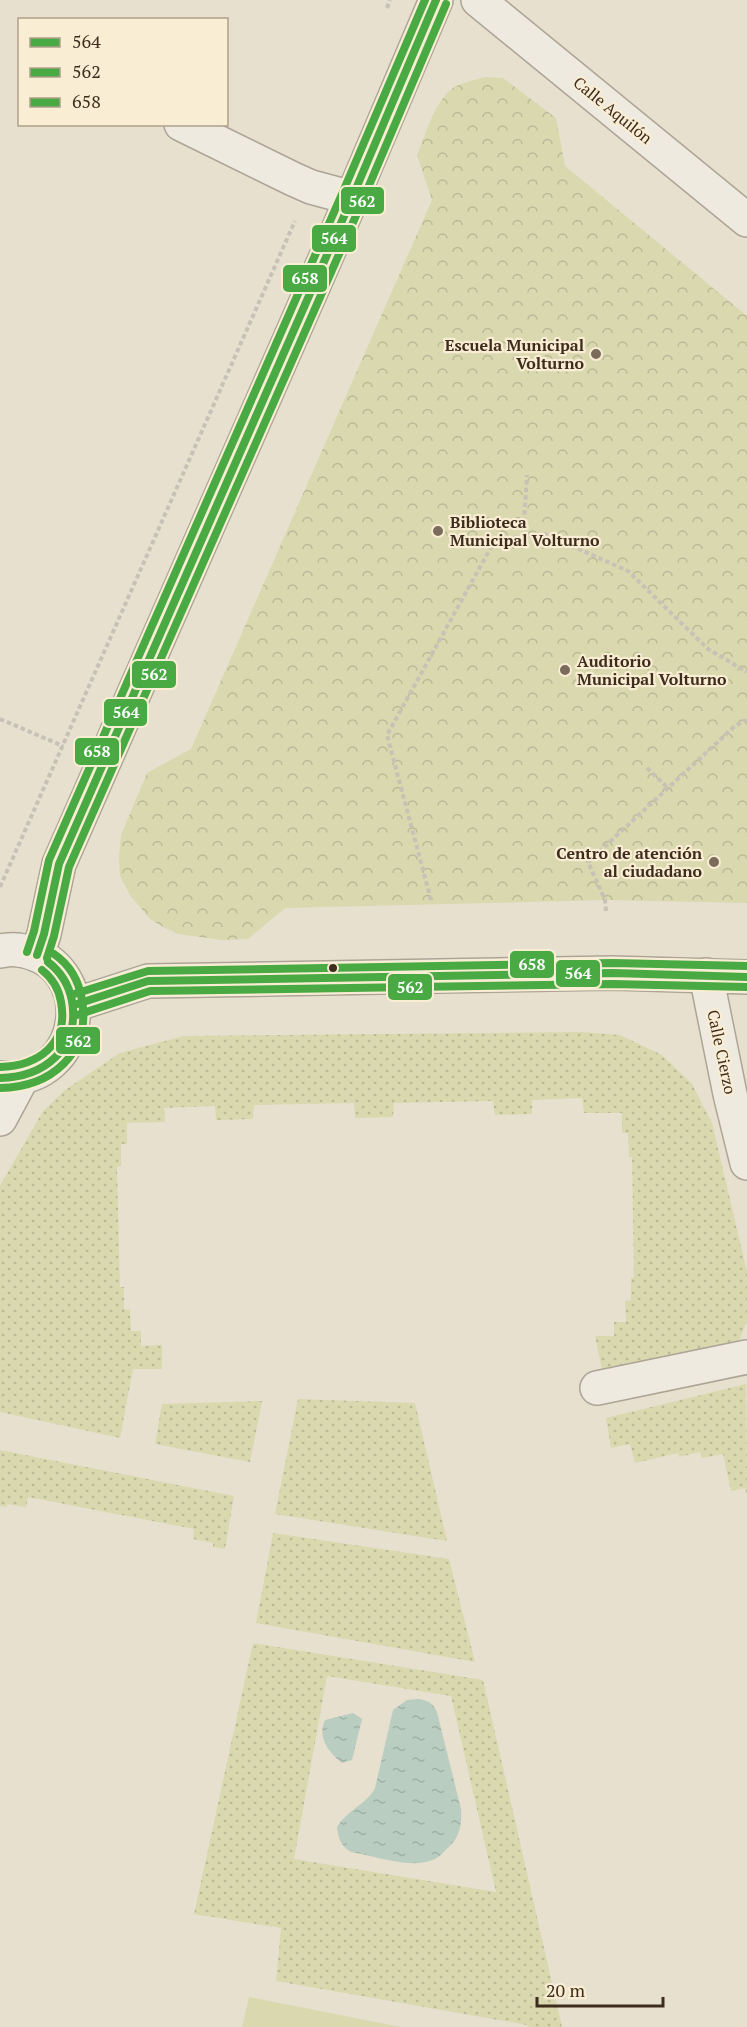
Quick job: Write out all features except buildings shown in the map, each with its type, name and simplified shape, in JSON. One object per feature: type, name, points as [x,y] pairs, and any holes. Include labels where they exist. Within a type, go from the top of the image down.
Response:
[{"type":"street","points":[[37,955],[59,864],[352,198],[436,0]]},
{"type":"street","name":"Calle Aquilón","points":[[478,0],[747,220]]},
{"type":"street","points":[[185,126],[311,187],[352,198]]},
{"type":"street","points":[[0,951],[18,950],[37,955],[55,967],[68,985],[74,1005],[74,1026],[66,1046],[53,1062],[34,1073],[12,1077],[0,1119]]},
{"type":"street","points":[[74,1005],[148,981],[613,973],[747,977]]},
{"type":"street","name":"Calle Cierzo","points":[[706,975],[730,1094],[747,1163]]},
{"type":"street","points":[[597,1388],[747,1357]]},
{"type":"path","points":[[387,10],[390,0]]},
{"type":"path","points":[[0,887],[311,187]]},
{"type":"path","points":[[523,537],[527,475]]},
{"type":"path","points":[[431,900],[387,735],[495,540],[545,534],[628,571],[708,649],[747,672]]},
{"type":"path","points":[[0,719],[63,746]]},
{"type":"path","points":[[606,911],[605,900],[588,862],[735,726],[747,720]]},
{"type":"path","points":[[647,768],[668,788]]},
{"type":"green space","points":[[485,77],[503,78],[556,118],[565,166],[747,316],[747,903],[605,900],[285,908],[248,939],[222,940],[178,934],[150,919],[130,895],[120,876],[121,835],[147,773],[191,749],[432,200],[417,155],[431,119],[441,101],[453,88]]},
{"type":"green space","points":[[582,1032],[620,1035],[662,1055],[692,1084],[712,1123],[747,1272],[747,1321],[739,1341],[602,1369],[595,1336],[614,1336],[614,1322],[626,1322],[625,1301],[631,1300],[631,1278],[634,1277],[632,1157],[629,1157],[628,1133],[622,1133],[622,1113],[584,1113],[582,1098],[532,1100],[532,1114],[495,1115],[493,1101],[394,1103],[393,1117],[355,1118],[354,1103],[254,1105],[253,1119],[216,1120],[215,1106],[164,1108],[165,1122],[127,1123],[127,1144],[121,1144],[121,1166],[117,1167],[120,1287],[124,1287],[124,1309],[130,1310],[131,1331],[141,1331],[141,1346],[162,1345],[162,1369],[133,1369],[120,1438],[0,1412],[0,1186],[43,1111],[65,1090],[120,1053],[184,1036]]},
{"type":"green space","points":[[746,1384],[747,1496],[745,1488],[731,1491],[723,1454],[702,1458],[700,1452],[679,1457],[678,1453],[635,1463],[630,1444],[611,1448],[606,1418]]},
{"type":"green space","points":[[298,1399],[415,1403],[447,1541],[275,1514]]},
{"type":"green space","points":[[262,1401],[250,1462],[155,1444],[162,1404]]},
{"type":"green space","points":[[0,1450],[234,1496],[225,1549],[213,1547],[213,1543],[193,1539],[194,1529],[28,1497],[26,1507],[7,1504],[7,1507],[0,1506]]},
{"type":"green space","points":[[273,1533],[449,1559],[475,1662],[256,1623]]},
{"type":"green space","points":[[253,1643],[483,1680],[562,2027],[528,2027],[276,1981],[281,1928],[194,1914]],"holes":[[[327,1676],[451,1696],[496,1892],[294,1859]]]},
{"type":"green space","points":[[249,1997],[401,2027],[242,2027]]},
{"type":"water","points":[[418,1699],[430,1702],[437,1712],[461,1809],[461,1825],[458,1834],[453,1843],[439,1857],[425,1862],[404,1863],[351,1852],[341,1841],[337,1827],[375,1788],[393,1710],[407,1700]]},
{"type":"water","points":[[353,1713],[362,1719],[352,1760],[342,1763],[325,1744],[323,1726],[325,1720]]},
{"type":"transit line","name":"658","points":[[27,952],[34,931],[49,860],[425,0]]},
{"type":"transit line","name":"564","points":[[37,955],[44,934],[59,864],[352,198],[436,0]]},
{"type":"transit line","name":"562","points":[[47,958],[69,867],[362,202],[446,4]]},
{"type":"transit line","name":"562","points":[[0,1088],[19,1086],[51,1074],[64,1064],[80,1036],[83,1019],[79,986],[69,968],[54,954]]},
{"type":"transit line","name":"564","points":[[0,1078],[31,1072],[44,1066],[56,1057],[70,1033],[73,1018],[71,995],[64,979],[48,962]]},
{"type":"transit line","name":"658","points":[[71,995],[148,971],[613,963],[747,966]]},
{"type":"transit line","name":"658","points":[[0,1067],[14,1066],[38,1057],[48,1050],[60,1030],[62,1017],[59,993],[42,970]]},
{"type":"transit line","name":"564","points":[[74,1005],[148,981],[613,973],[747,977]]},
{"type":"transit line","name":"562","points":[[77,1015],[150,991],[613,984],[747,987]]},
{"type":"place","name":"Escuela Municipal Volturno","points":[[596,354]]},
{"type":"place","name":"Biblioteca Municipal Volturno","points":[[438,531]]},
{"type":"place","name":"Auditorio Municipal Volturno","points":[[565,670]]},
{"type":"place","name":"Centro de atención al ciudadano","points":[[714,862]]}]
